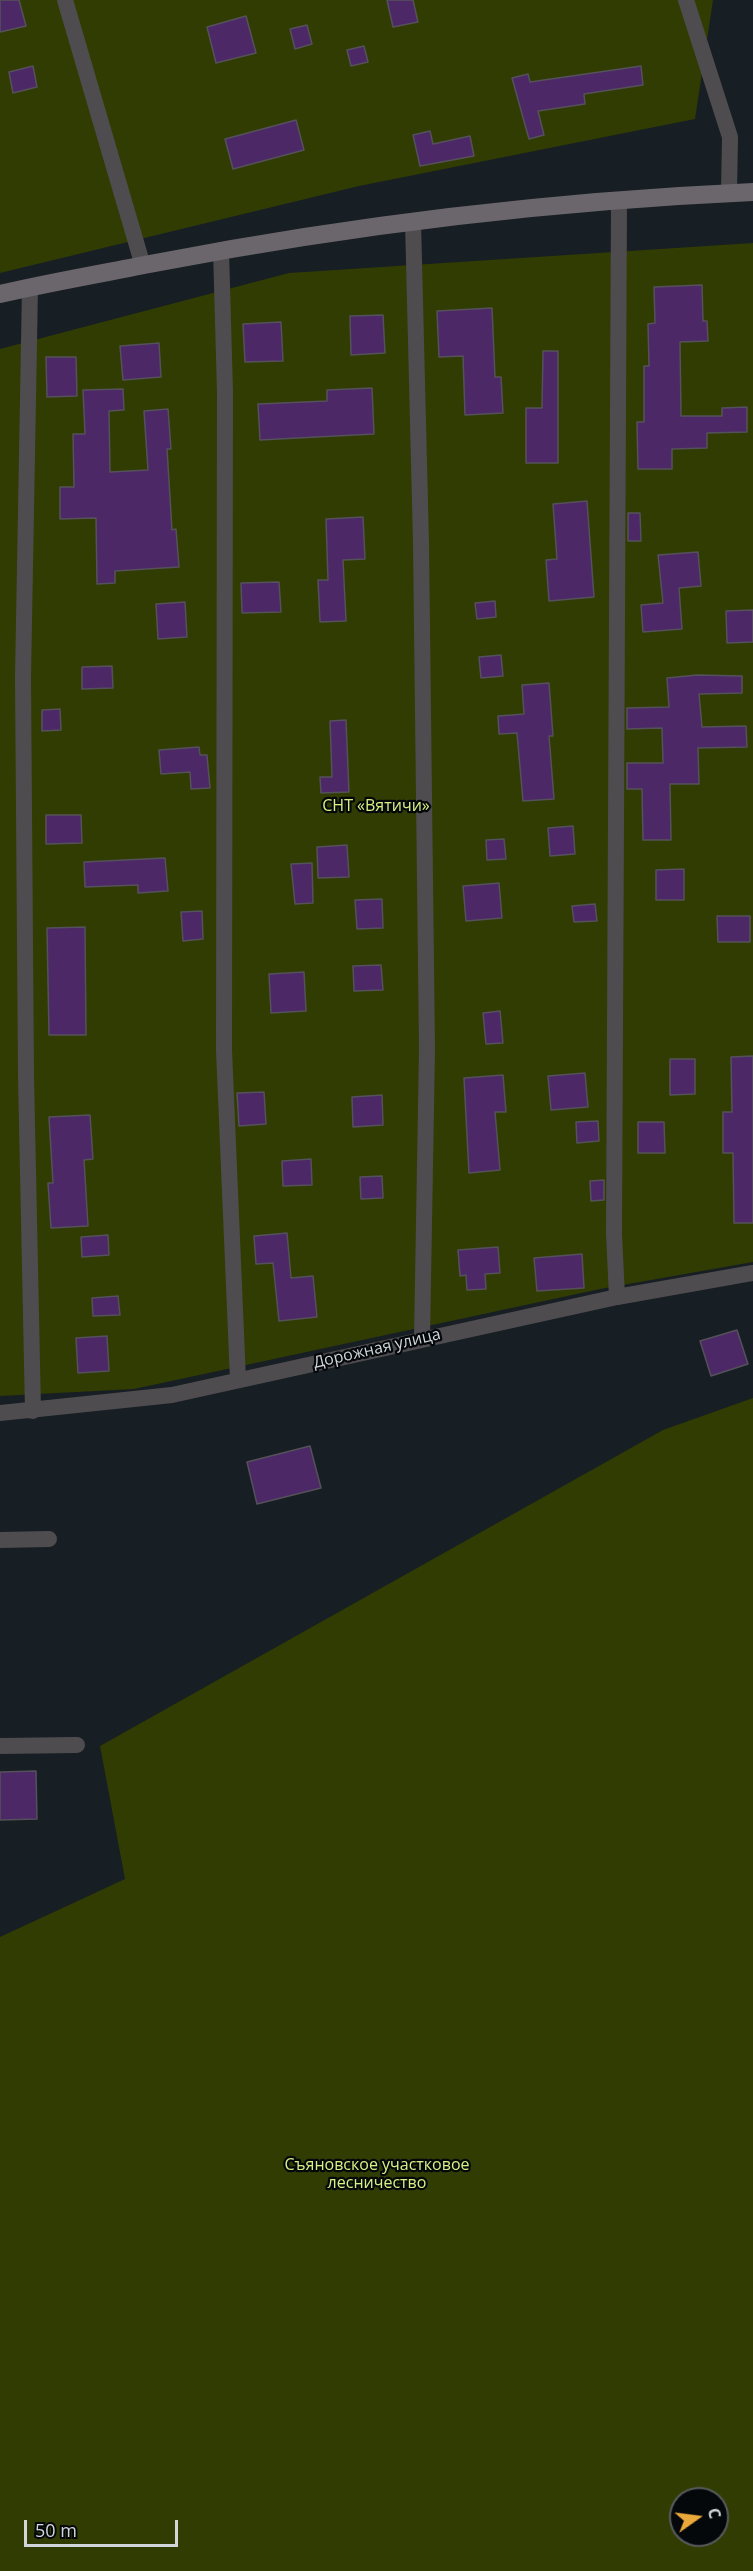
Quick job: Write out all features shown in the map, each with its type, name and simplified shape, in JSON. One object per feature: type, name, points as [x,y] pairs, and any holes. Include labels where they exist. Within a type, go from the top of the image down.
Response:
[{"type":"main road","points":[[0,294],[221,250],[413,222],[619,201],[753,192]]},
{"type":"street","points":[[65,0],[143,266]]},
{"type":"street","points":[[686,0],[730,137],[729,193]]},
{"type":"street","points":[[617,1298],[614,1234],[619,201]]},
{"type":"street","points":[[413,222],[421,543],[426,1026],[422,1339]]},
{"type":"street","points":[[221,250],[225,392],[224,1050],[238,1380]]},
{"type":"street","points":[[30,287],[23,689],[26,1076],[33,1411]]},
{"type":"street","name":"Дорожная улица","points":[[0,1413],[172,1395],[617,1298],[753,1273]]},
{"type":"street","points":[[0,1540],[49,1539]]},
{"type":"street","points":[[0,1746],[77,1745]]},
{"type":"green space","points":[[0,0],[713,0],[695,119],[359,186],[0,273]]},
{"type":"green space","name":"СНТ «Вятичи»","points":[[753,243],[753,1262],[600,1289],[134,1389],[0,1396],[0,349],[289,273]]},
{"type":"green space","name":"Съяновское участковое лесничество","points":[[753,1398],[753,2571],[0,2571],[0,1937],[125,1879],[100,1746],[663,1430]]},
{"type":"building","points":[[0,0],[19,0],[26,26],[0,32]]},
{"type":"building","points":[[387,0],[413,0],[418,22],[393,27]]},
{"type":"building","points":[[246,16],[256,53],[216,63],[207,27]]},
{"type":"building","points":[[307,25],[312,44],[295,49],[290,29]]},
{"type":"building","points":[[364,46],[368,62],[351,66],[347,50]]},
{"type":"building","points":[[33,66],[37,87],[13,93],[9,72]]},
{"type":"building","points":[[641,66],[643,85],[584,94],[585,104],[538,111],[544,135],[529,139],[512,78],[528,74],[530,82]]},
{"type":"building","points":[[296,120],[304,150],[233,169],[225,139]]},
{"type":"building","points":[[430,131],[433,144],[470,136],[474,156],[420,166],[413,135]]},
{"type":"building","points":[[702,285],[703,321],[707,321],[708,341],[680,342],[681,416],[722,416],[722,408],[747,407],[747,432],[707,433],[707,448],[672,449],[672,469],[638,469],[637,422],[644,422],[644,366],[649,366],[648,324],[655,323],[654,287]]},
{"type":"building","points":[[492,308],[495,377],[501,377],[503,413],[465,415],[463,356],[439,357],[437,311]]},
{"type":"building","points":[[383,315],[385,353],[351,355],[350,316]]},
{"type":"building","points":[[281,322],[283,361],[245,362],[243,324]]},
{"type":"building","points":[[159,343],[161,377],[123,380],[120,346]]},
{"type":"building","points":[[543,351],[558,351],[558,463],[526,463],[526,408],[542,408]]},
{"type":"building","points":[[46,357],[76,357],[77,396],[47,397]]},
{"type":"building","points":[[372,388],[374,434],[260,440],[258,404],[327,401],[327,390]]},
{"type":"building","points":[[123,389],[124,410],[109,411],[110,472],[148,470],[144,411],[168,409],[171,449],[167,449],[172,530],[176,529],[179,567],[115,571],[115,583],[97,584],[96,518],[60,519],[60,487],[74,487],[73,434],[85,434],[83,390]]},
{"type":"building","points":[[587,501],[594,597],[549,601],[546,560],[557,559],[553,504]]},
{"type":"building","points":[[628,513],[640,513],[641,541],[628,541]]},
{"type":"building","points":[[363,517],[365,559],[343,560],[346,621],[320,622],[318,580],[328,580],[326,519]]},
{"type":"building","points":[[698,552],[701,586],[679,588],[682,629],[643,632],[641,605],[663,603],[658,555]]},
{"type":"building","points":[[279,582],[281,612],[242,613],[241,583]]},
{"type":"building","points":[[495,601],[496,617],[477,619],[475,603]]},
{"type":"building","points":[[185,602],[187,637],[158,639],[156,604]]},
{"type":"building","points":[[753,610],[753,642],[727,643],[726,611]]},
{"type":"building","points":[[501,655],[503,676],[481,678],[479,657]]},
{"type":"building","points":[[112,666],[113,688],[82,689],[82,667]]},
{"type":"building","points":[[697,675],[742,676],[742,693],[699,694],[702,727],[746,726],[747,747],[698,748],[699,784],[670,784],[671,840],[643,840],[642,789],[627,789],[627,763],[663,763],[662,728],[627,729],[627,708],[669,707],[667,678]]},
{"type":"building","points":[[549,683],[553,736],[549,736],[554,799],[523,801],[517,733],[499,734],[498,716],[524,714],[522,685]]},
{"type":"building","points":[[60,709],[61,730],[42,731],[42,710]]},
{"type":"building","points":[[346,720],[349,792],[321,793],[320,777],[332,777],[330,721]]},
{"type":"building","points":[[199,747],[200,755],[207,755],[210,788],[191,789],[190,772],[161,774],[159,750]]},
{"type":"building","points":[[46,815],[81,815],[82,843],[46,844]]},
{"type":"building","points":[[573,826],[575,854],[550,856],[548,828]]},
{"type":"building","points":[[504,839],[506,859],[487,860],[486,840]]},
{"type":"building","points":[[347,845],[349,877],[318,878],[317,847]]},
{"type":"building","points":[[165,858],[168,891],[138,893],[138,885],[85,887],[84,862]]},
{"type":"building","points":[[312,863],[313,903],[295,904],[291,864]]},
{"type":"building","points":[[684,869],[684,900],[656,900],[656,870]]},
{"type":"building","points":[[499,883],[502,918],[466,921],[463,886]]},
{"type":"building","points":[[382,899],[383,928],[357,929],[355,900]]},
{"type":"building","points":[[595,904],[597,921],[574,922],[572,906]]},
{"type":"building","points":[[202,911],[203,939],[183,941],[181,912]]},
{"type":"building","points":[[717,916],[750,916],[750,942],[718,942]]},
{"type":"building","points":[[85,927],[86,1035],[49,1035],[47,928]]},
{"type":"building","points":[[381,965],[383,990],[354,991],[353,966]]},
{"type":"building","points":[[304,972],[306,1011],[271,1013],[269,974]]},
{"type":"building","points":[[500,1011],[503,1043],[486,1044],[483,1013]]},
{"type":"building","points":[[753,1056],[753,1223],[734,1223],[733,1153],[723,1153],[723,1112],[732,1112],[731,1057]]},
{"type":"building","points":[[670,1059],[695,1059],[695,1094],[670,1095]]},
{"type":"building","points":[[585,1073],[588,1107],[551,1110],[548,1076]]},
{"type":"building","points":[[503,1075],[506,1112],[495,1112],[500,1170],[469,1173],[464,1078]]},
{"type":"building","points":[[264,1092],[266,1124],[239,1126],[237,1093]]},
{"type":"building","points":[[382,1095],[383,1125],[353,1127],[352,1097]]},
{"type":"building","points":[[90,1115],[93,1159],[84,1160],[88,1226],[51,1228],[48,1183],[53,1183],[49,1117]]},
{"type":"building","points":[[598,1121],[599,1141],[577,1143],[576,1122]]},
{"type":"building","points":[[638,1122],[664,1122],[665,1153],[638,1153]]},
{"type":"building","points":[[311,1159],[312,1185],[283,1186],[282,1161]]},
{"type":"building","points":[[382,1176],[383,1198],[361,1199],[360,1177]]},
{"type":"building","points":[[604,1180],[604,1200],[591,1201],[590,1181]]},
{"type":"building","points":[[287,1233],[291,1278],[313,1276],[317,1317],[279,1321],[273,1263],[256,1264],[254,1236]]},
{"type":"building","points":[[108,1235],[109,1255],[82,1257],[81,1237]]},
{"type":"building","points":[[498,1247],[500,1273],[485,1274],[486,1289],[467,1290],[466,1275],[460,1276],[458,1250]]},
{"type":"building","points":[[582,1254],[584,1288],[537,1291],[534,1258]]},
{"type":"building","points":[[118,1296],[120,1315],[93,1316],[92,1298]]},
{"type":"building","points":[[737,1330],[748,1364],[711,1376],[700,1341]]},
{"type":"building","points":[[107,1336],[109,1371],[78,1373],[76,1338]]},
{"type":"building","points":[[310,1446],[321,1488],[257,1504],[247,1462]]},
{"type":"building","points":[[36,1771],[37,1819],[0,1820],[0,1772]]}]
